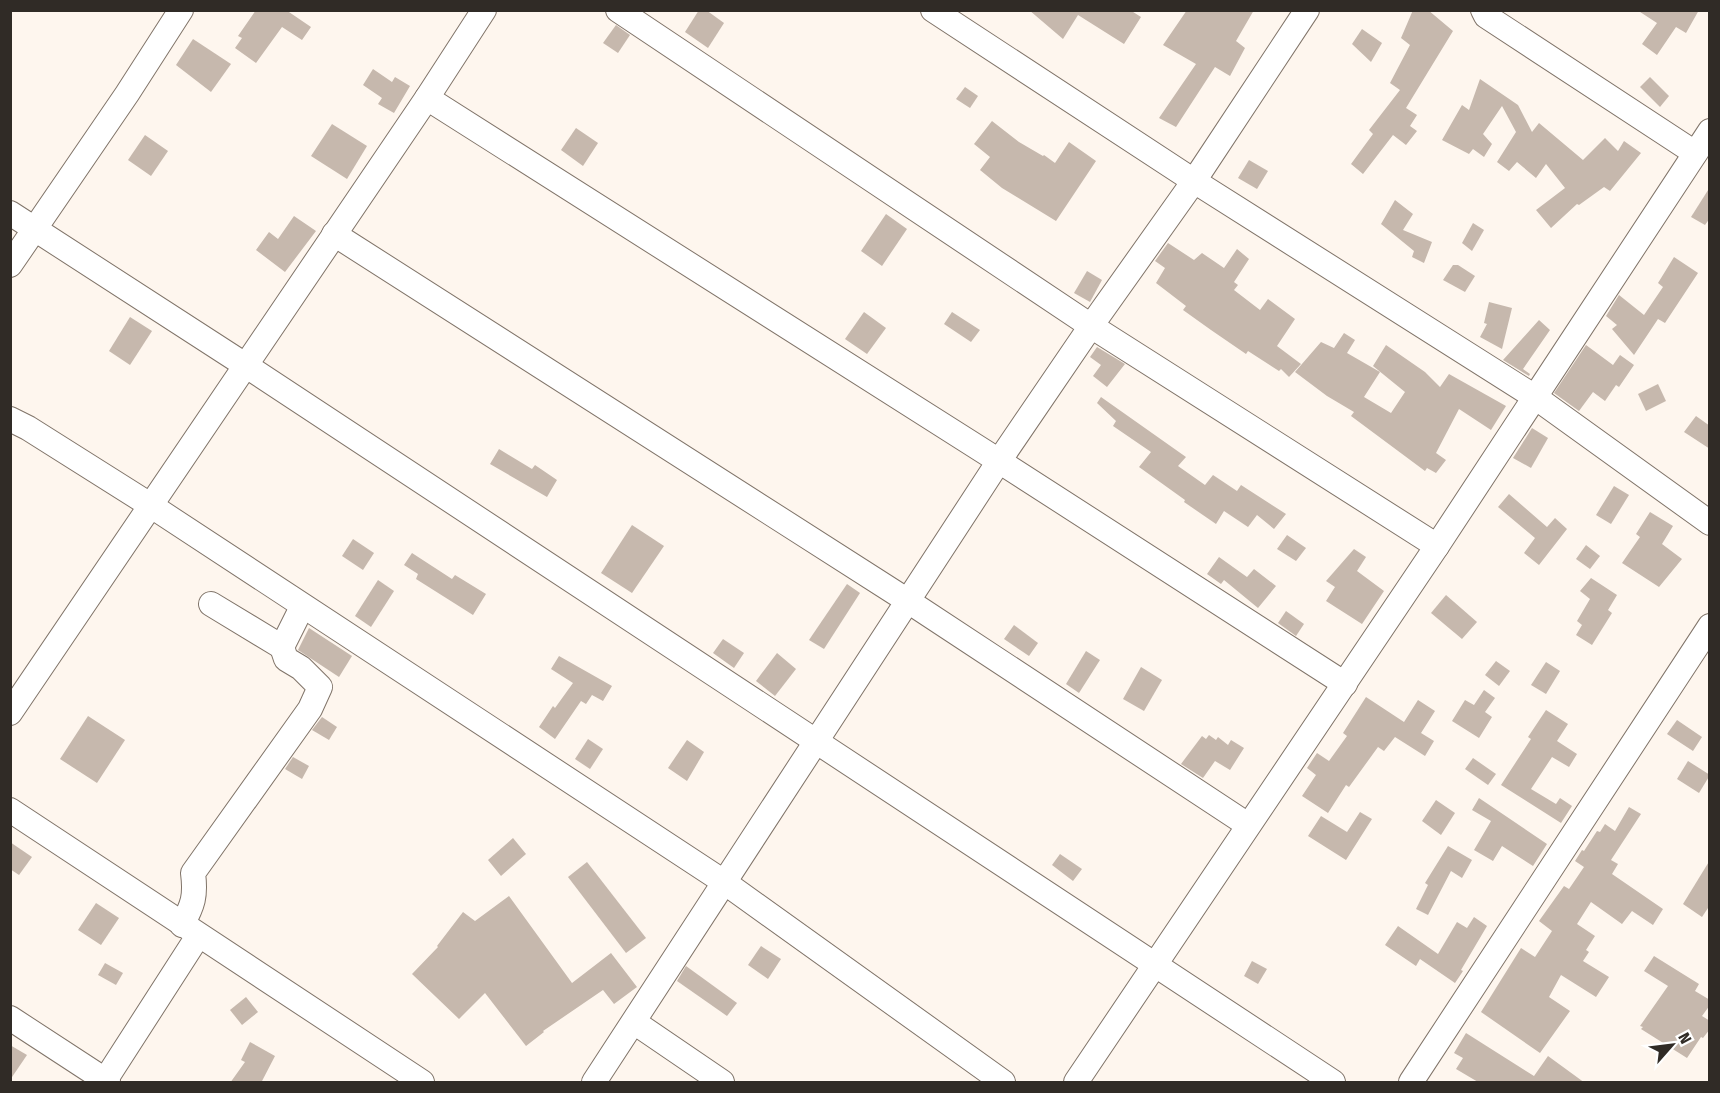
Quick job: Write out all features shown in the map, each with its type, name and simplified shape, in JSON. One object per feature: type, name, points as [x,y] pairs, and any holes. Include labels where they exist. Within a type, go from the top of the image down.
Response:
[{"type":"street","points":[[10,265],[127,94],[181,10]]},
{"type":"street","points":[[10,713],[428,98],[484,10]]},
{"type":"street","points":[[618,10],[1091,326],[1437,546]]},
{"type":"street","points":[[933,10],[1194,181],[1535,397],[1710,523]]},
{"type":"street","points":[[594,1083],[999,461],[1194,181],[1307,10]]},
{"type":"street","points":[[1483,10],[1486,16],[1695,153]]},
{"type":"street","points":[[428,98],[1345,684]]},
{"type":"street","points":[[1076,1083],[1437,546],[1710,131]]},
{"type":"street","points":[[10,213],[1156,964],[1333,1083]]},
{"type":"street","points":[[334,234],[908,601],[1248,825]]},
{"type":"street","points":[[10,419],[150,505],[302,607],[724,882],[1003,1083]]},
{"type":"street","points":[[10,1018],[106,1082],[190,930],[195,891],[193,873],[310,709],[320,687],[301,668],[286,659],[282,647],[211,604]]},
{"type":"street","points":[[282,647],[302,607]]},
{"type":"street","points":[[1411,1083],[1710,626]]},
{"type":"street","points":[[10,810],[422,1083]]},
{"type":"street","points":[[634,1022],[722,1083]]},
{"type":"building","points":[[256,10],[286,10],[311,27],[302,40],[282,27],[256,63],[235,48],[242,38],[238,36]]},
{"type":"building","points":[[699,10],[706,10],[724,23],[708,48],[685,32]]},
{"type":"building","points":[[1029,10],[1130,10],[1141,17],[1124,44],[1078,15],[1063,39]]},
{"type":"building","points":[[1187,10],[1254,10],[1236,41],[1245,48],[1230,76],[1215,67],[1176,127],[1159,118],[1196,64],[1163,45]]},
{"type":"building","points":[[1413,10],[1428,10],[1453,31],[1406,108],[1417,115],[1410,126],[1417,131],[1406,145],[1393,135],[1363,174],[1351,164],[1373,134],[1369,130],[1400,90],[1390,83],[1410,45],[1401,38]]},
{"type":"building","points":[[1637,10],[1699,10],[1686,33],[1676,27],[1657,55],[1642,44],[1657,23]]},
{"type":"building","points":[[616,25],[630,35],[618,53],[603,43]]},
{"type":"building","points":[[1362,29],[1382,43],[1371,62],[1352,44]]},
{"type":"building","points":[[193,39],[231,64],[211,92],[176,65]]},
{"type":"building","points":[[373,69],[392,82],[395,77],[410,86],[394,113],[378,104],[382,98],[363,85]]},
{"type":"building","points":[[1650,77],[1669,96],[1660,107],[1640,87]]},
{"type":"building","points":[[1480,79],[1518,105],[1532,132],[1539,123],[1583,160],[1605,138],[1618,151],[1624,141],[1641,153],[1610,191],[1604,187],[1579,205],[1577,204],[1551,228],[1536,210],[1565,188],[1546,164],[1536,178],[1517,162],[1509,171],[1497,162],[1516,132],[1502,106],[1483,134],[1492,144],[1484,157],[1473,149],[1469,154],[1442,140],[1462,105],[1469,110]]},
{"type":"building","points":[[965,87],[978,96],[970,108],[956,99]]},
{"type":"building","points":[[992,121],[1019,142],[1055,163],[1069,142],[1096,161],[1056,221],[1002,188],[980,170],[990,157],[974,144]]},
{"type":"building","points":[[332,124],[367,146],[347,179],[311,156]]},
{"type":"building","points":[[576,128],[598,143],[583,166],[561,150]]},
{"type":"building","points":[[145,135],[168,151],[151,176],[128,160]]},
{"type":"building","points":[[1249,160],[1268,171],[1257,189],[1238,178]]},
{"type":"building","points":[[1710,187],[1710,218],[1705,225],[1691,217]]},
{"type":"building","points":[[1395,200],[1413,214],[1403,230],[1432,242],[1424,263],[1412,257],[1414,251],[1381,224]]},
{"type":"building","points":[[886,214],[907,229],[882,266],[861,251]]},
{"type":"building","points":[[294,216],[316,231],[285,272],[256,250],[269,232],[278,239]]},
{"type":"building","points":[[1473,223],[1484,230],[1472,251],[1462,243]]},
{"type":"building","points":[[1168,243],[1194,260],[1202,253],[1224,268],[1237,249],[1249,259],[1234,282],[1238,285],[1234,290],[1260,310],[1268,299],[1295,319],[1277,346],[1301,364],[1289,377],[1281,369],[1279,371],[1248,351],[1246,354],[1211,330],[1183,310],[1186,306],[1156,283],[1165,268],[1155,261]]},
{"type":"building","points":[[1674,257],[1698,273],[1665,323],[1658,319],[1634,355],[1612,329],[1617,325],[1606,316],[1619,295],[1644,315],[1663,287],[1658,283]]},
{"type":"building","points":[[1453,265],[1458,265],[1475,276],[1465,292],[1443,280]]},
{"type":"building","points":[[1087,271],[1102,280],[1090,302],[1074,293]]},
{"type":"building","points":[[1489,302],[1512,308],[1502,349],[1480,337],[1487,324],[1484,323]]},
{"type":"building","points":[[864,312],[886,328],[867,354],[845,339]]},
{"type":"building","points":[[952,312],[980,330],[971,342],[944,324]]},
{"type":"building","points":[[130,317],[152,331],[130,365],[109,351]]},
{"type":"building","points":[[1539,320],[1550,330],[1523,369],[1530,374],[1529,376],[1503,360]]},
{"type":"building","points":[[1344,333],[1355,340],[1347,353],[1380,372],[1364,397],[1391,413],[1405,392],[1373,366],[1386,345],[1425,372],[1440,387],[1449,374],[1506,406],[1491,430],[1459,409],[1436,453],[1446,460],[1436,473],[1427,468],[1425,471],[1351,416],[1354,412],[1327,396],[1295,372],[1321,342],[1334,348]]},
{"type":"building","points":[[1586,345],[1613,365],[1620,355],[1634,365],[1619,387],[1616,385],[1605,401],[1593,392],[1579,411],[1554,393]]},
{"type":"building","points":[[1097,347],[1125,364],[1107,387],[1093,376],[1101,365],[1090,357]]},
{"type":"building","points":[[1658,384],[1666,401],[1646,411],[1638,394]]},
{"type":"building","points":[[1101,397],[1186,457],[1178,466],[1205,485],[1213,475],[1237,491],[1241,485],[1286,514],[1274,529],[1257,515],[1248,527],[1224,511],[1216,524],[1139,467],[1151,452],[1113,426],[1116,421],[1097,403]]},
{"type":"building","points":[[1696,416],[1710,426],[1710,449],[1684,432]]},
{"type":"building","points":[[1532,428],[1548,438],[1531,468],[1513,458]]},
{"type":"building","points":[[499,449],[532,469],[535,465],[557,480],[547,497],[490,464]]},
{"type":"building","points":[[1614,486],[1629,495],[1611,524],[1596,515]]},
{"type":"building","points":[[1509,494],[1547,527],[1555,518],[1567,529],[1539,565],[1524,553],[1535,538],[1498,507]]},
{"type":"building","points":[[1650,512],[1673,526],[1662,544],[1682,559],[1659,587],[1622,563],[1640,537],[1636,534]]},
{"type":"building","points":[[632,525],[664,546],[632,593],[601,573]]},
{"type":"building","points":[[1287,535],[1306,548],[1296,561],[1277,549]]},
{"type":"building","points":[[353,539],[374,553],[363,570],[342,556]]},
{"type":"building","points":[[1586,545],[1600,556],[1590,569],[1576,559]]},
{"type":"building","points":[[1354,549],[1366,557],[1357,571],[1384,591],[1362,624],[1326,601],[1335,587],[1326,581]]},
{"type":"building","points":[[412,553],[452,579],[455,575],[486,594],[473,615],[416,579],[418,574],[404,565]]},
{"type":"building","points":[[1219,557],[1247,577],[1254,569],[1276,586],[1258,608],[1224,580],[1221,584],[1207,574]]},
{"type":"building","points":[[1591,578],[1617,595],[1608,610],[1612,613],[1592,645],[1576,635],[1582,625],[1577,621],[1590,599],[1580,591]]},
{"type":"building","points":[[378,580],[394,591],[371,627],[355,616]]},
{"type":"building","points":[[847,584],[860,593],[824,649],[809,640]]},
{"type":"building","points":[[1446,595],[1477,622],[1462,639],[1431,613]]},
{"type":"building","points":[[1286,611],[1304,624],[1296,636],[1278,623]]},
{"type":"building","points":[[1014,625],[1038,643],[1029,656],[1004,639]]},
{"type":"building","points":[[309,628],[352,656],[339,677],[298,650]]},
{"type":"building","points":[[723,639],[744,653],[734,668],[713,653]]},
{"type":"building","points":[[1086,651],[1100,660],[1079,693],[1066,684]]},
{"type":"building","points":[[777,653],[796,669],[775,696],[756,681]]},
{"type":"building","points":[[559,656],[612,686],[603,701],[592,695],[586,704],[581,701],[555,739],[539,727],[573,683],[551,669]]},
{"type":"building","points":[[1496,661],[1510,671],[1499,686],[1485,675]]},
{"type":"building","points":[[1546,662],[1560,671],[1546,694],[1531,685]]},
{"type":"building","points":[[1141,667],[1162,680],[1144,711],[1123,699]]},
{"type":"building","points":[[1484,690],[1495,698],[1485,712],[1492,717],[1479,738],[1452,721],[1465,700],[1474,705]]},
{"type":"building","points":[[1366,697],[1404,722],[1418,700],[1435,711],[1421,733],[1434,741],[1425,756],[1395,737],[1384,751],[1378,747],[1349,787],[1346,785],[1328,813],[1302,796],[1316,775],[1307,768],[1317,753],[1329,761],[1347,736],[1343,733]]},
{"type":"building","points":[[1546,710],[1568,724],[1557,741],[1577,754],[1569,767],[1552,757],[1531,789],[1556,804],[1560,798],[1572,806],[1561,823],[1501,785],[1531,739],[1528,737]]},
{"type":"building","points":[[88,716],[125,740],[97,783],[60,759]]},
{"type":"building","points":[[322,717],[337,727],[329,740],[312,730]]},
{"type":"building","points":[[1677,720],[1702,737],[1693,751],[1667,734]]},
{"type":"building","points":[[1209,735],[1216,740],[1218,737],[1228,745],[1231,740],[1244,748],[1230,770],[1215,761],[1203,778],[1181,764],[1202,736],[1206,739]]},
{"type":"building","points":[[588,739],[603,749],[590,769],[575,759]]},
{"type":"building","points":[[687,740],[704,752],[687,781],[668,768]]},
{"type":"building","points":[[293,757],[309,766],[302,779],[285,769]]},
{"type":"building","points":[[1473,758],[1496,774],[1488,785],[1465,769]]},
{"type":"building","points":[[1688,761],[1710,775],[1699,793],[1677,779]]},
{"type":"building","points":[[1479,798],[1547,844],[1533,866],[1502,846],[1493,861],[1474,850],[1491,821],[1472,810]]},
{"type":"building","points":[[1436,800],[1455,813],[1441,835],[1422,821]]},
{"type":"building","points":[[1629,807],[1641,814],[1611,860],[1618,864],[1612,874],[1663,909],[1653,925],[1632,911],[1622,924],[1591,902],[1577,924],[1595,936],[1586,950],[1589,952],[1583,961],[1609,977],[1596,997],[1561,975],[1549,997],[1570,1011],[1540,1053],[1481,1012],[1521,948],[1535,957],[1552,931],[1539,921],[1564,886],[1569,889],[1584,867],[1575,861],[1582,850],[1584,851],[1597,831],[1600,832],[1605,824],[1615,831]]},
{"type":"building","points":[[1360,812],[1372,819],[1346,860],[1308,836],[1321,816],[1347,832]]},
{"type":"building","points":[[513,838],[526,854],[501,876],[488,860]]},
{"type":"building","points":[[10,842],[32,857],[19,875],[10,869]]},
{"type":"building","points":[[1448,846],[1472,860],[1462,878],[1451,871],[1428,915],[1416,909],[1428,885],[1425,883]]},
{"type":"building","points":[[1060,854],[1082,869],[1073,881],[1052,865]]},
{"type":"building","points":[[1710,860],[1710,905],[1702,917],[1683,904]]},
{"type":"building","points":[[587,862],[646,938],[626,953],[568,877]]},
{"type":"building","points":[[509,896],[572,983],[611,953],[637,987],[614,1004],[603,990],[543,1031],[526,1046],[485,993],[459,1019],[412,974],[438,947],[463,912],[475,921]]},
{"type":"building","points":[[96,903],[119,918],[101,945],[78,930]]},
{"type":"building","points":[[1474,917],[1487,926],[1455,983],[1420,959],[1416,966],[1385,945],[1398,926],[1438,954],[1457,922],[1467,928]]},
{"type":"building","points":[[761,946],[781,959],[768,979],[748,965]]},
{"type":"building","points":[[1654,956],[1699,984],[1695,991],[1710,1000],[1710,1005],[1702,1016],[1710,1021],[1710,1029],[1703,1038],[1701,1037],[1687,1058],[1641,1029],[1643,1027],[1640,1026],[1668,986],[1644,971]]},
{"type":"building","points":[[1252,961],[1267,969],[1258,984],[1244,976]]},
{"type":"building","points":[[105,963],[123,973],[116,985],[98,975]]},
{"type":"building","points":[[686,966],[737,1003],[727,1016],[677,981]]},
{"type":"building","points":[[246,997],[258,1012],[242,1025],[230,1010]]},
{"type":"building","points":[[1466,1033],[1534,1076],[1548,1056],[1585,1083],[1478,1082],[1456,1069],[1463,1058],[1454,1053]]},
{"type":"building","points":[[250,1042],[275,1056],[261,1083],[230,1083],[245,1062],[241,1060]]},
{"type":"building","points":[[10,1045],[27,1055],[10,1080]]}]
